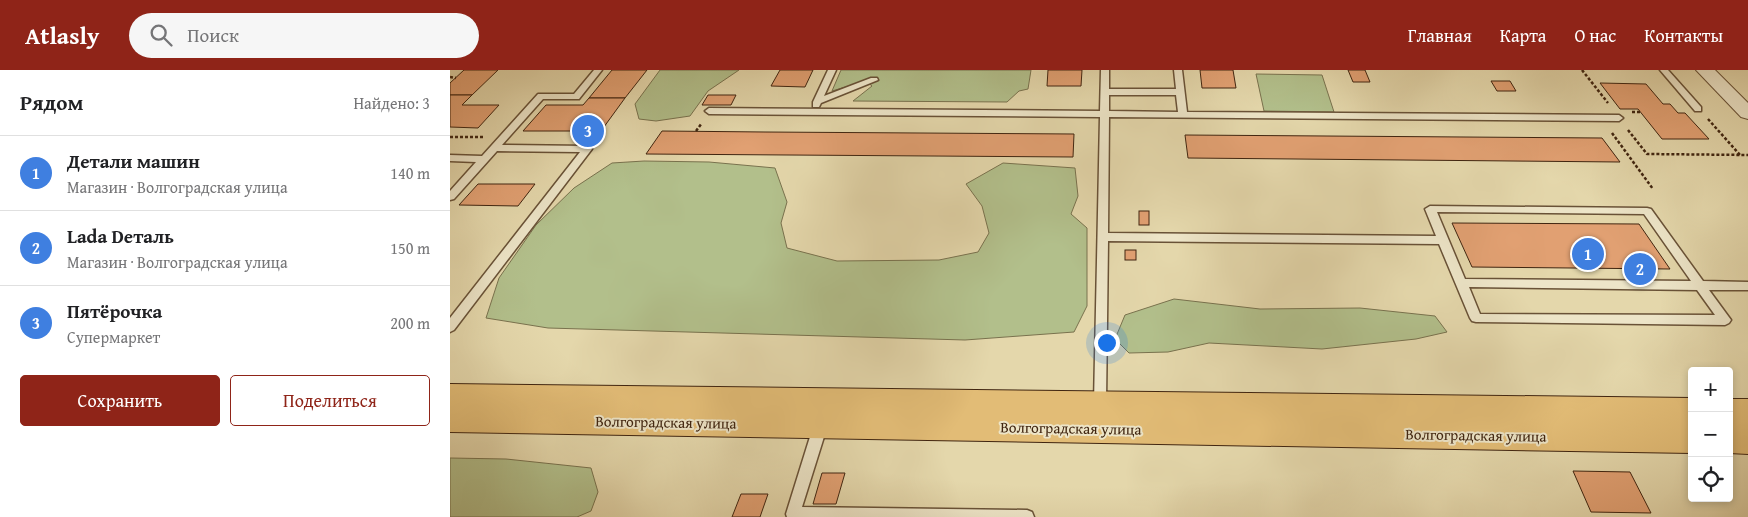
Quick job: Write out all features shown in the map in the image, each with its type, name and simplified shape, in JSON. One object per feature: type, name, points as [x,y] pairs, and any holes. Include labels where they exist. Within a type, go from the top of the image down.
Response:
[{"type":"main road","name":"Волгоградская улица","points":[[450,397],[1100,403],[1688,412]]},
{"type":"main road","points":[[1733,413],[1748,413]]},
{"type":"main road","name":"Волгоградская улица","points":[[450,418],[1688,439]]},
{"type":"main road","points":[[1733,439],[1748,440]]},
{"type":"street","points":[[1705,70],[1748,113]]},
{"type":"lane","points":[[450,197],[541,96],[576,97],[598,70]]},
{"type":"lane","points":[[812,112],[832,70]]},
{"type":"lane","points":[[1100,403],[1106,70]]},
{"type":"lane","points":[[1178,70],[1183,115]]},
{"type":"lane","points":[[1664,70],[1698,109]]},
{"type":"lane","points":[[817,102],[874,80]]},
{"type":"lane","points":[[1105,92],[1180,92]]},
{"type":"lane","points":[[709,111],[1183,115],[1617,115]]},
{"type":"lane","points":[[450,328],[587,148],[494,148]]},
{"type":"lane","points":[[450,158],[485,159]]},
{"type":"lane","points":[[1430,209],[1648,211],[1725,320],[1476,318],[1443,240],[1430,209]]},
{"type":"lane","points":[[1103,237],[1443,240]]},
{"type":"lane","points":[[1462,284],[1748,286]]},
{"type":"lane","points":[[821,424],[793,514],[1027,517]]},
{"type":"path","points":[[1582,70],[1647,154],[1748,155]]},
{"type":"path","points":[[450,78],[456,78]]},
{"type":"path","points":[[1698,109],[1740,155]]},
{"type":"path","points":[[696,131],[701,124]]},
{"type":"path","points":[[1610,130],[1653,189]]},
{"type":"green space","points":[[660,70],[739,70],[708,91],[690,116],[656,121],[639,119],[635,104]]},
{"type":"green space","points":[[841,70],[1031,70],[1028,89],[1019,91],[1007,102],[853,101],[872,86],[866,81],[832,91]]},
{"type":"green space","points":[[1256,74],[1322,75],[1334,112],[1264,111]]},
{"type":"green space","points":[[644,161],[709,162],[775,168],[787,202],[781,223],[787,248],[837,261],[939,260],[978,252],[989,233],[982,206],[966,184],[1003,163],[1075,168],[1078,196],[1071,214],[1087,228],[1087,306],[1074,332],[965,340],[548,328],[486,318],[499,278],[536,225],[574,188],[612,163]]},
{"type":"green space","points":[[1174,299],[1260,309],[1360,308],[1435,316],[1447,332],[1416,339],[1322,349],[1209,343],[1168,352],[1129,353],[1115,339],[1125,315]]},
{"type":"green space","points":[[450,458],[506,459],[591,468],[598,492],[591,511],[577,517],[450,517]]},
{"type":"building","points":[[464,70],[498,70],[472,95],[450,95],[450,83]]},
{"type":"building","points":[[612,70],[647,70],[625,98],[589,98]]},
{"type":"building","points":[[780,70],[813,70],[805,87],[771,86]]},
{"type":"building","points":[[1048,70],[1082,70],[1081,86],[1047,86]]},
{"type":"building","points":[[1200,70],[1233,70],[1236,88],[1202,88]]},
{"type":"building","points":[[1348,70],[1365,70],[1370,82],[1353,82]]},
{"type":"building","points":[[1491,81],[1510,81],[1516,91],[1497,91]]},
{"type":"building","points":[[1600,83],[1646,84],[1663,104],[1670,104],[1678,113],[1685,113],[1709,139],[1662,139],[1638,109],[1620,109]]},
{"type":"building","points":[[450,95],[472,95],[462,105],[499,105],[478,128],[450,127]]},
{"type":"building","points":[[708,95],[736,95],[731,105],[702,105]]},
{"type":"building","points":[[589,98],[625,98],[601,131],[523,131],[546,105],[583,105]]},
{"type":"building","points":[[662,131],[1074,134],[1073,157],[646,154]]},
{"type":"building","points":[[1185,135],[1602,138],[1620,162],[1188,158]]},
{"type":"building","points":[[478,184],[535,184],[518,206],[459,205]]},
{"type":"building","points":[[1139,211],[1149,211],[1149,225],[1139,225]]},
{"type":"building","points":[[1452,223],[1639,224],[1670,269],[1472,267]]},
{"type":"building","points":[[1125,250],[1136,250],[1136,260],[1125,260]]},
{"type":"building","points":[[1573,471],[1630,472],[1651,513],[1591,512]]},
{"type":"building","points":[[822,473],[845,473],[836,504],[813,504]]},
{"type":"building","points":[[741,494],[768,494],[760,517],[732,517]]},
{"type":"place","name":"Пятёрочка","points":[[588,131]]},
{"type":"place","name":"Детали машин","points":[[1588,254]]},
{"type":"place","name":"Lada Dеталь","points":[[1640,269]]}]
